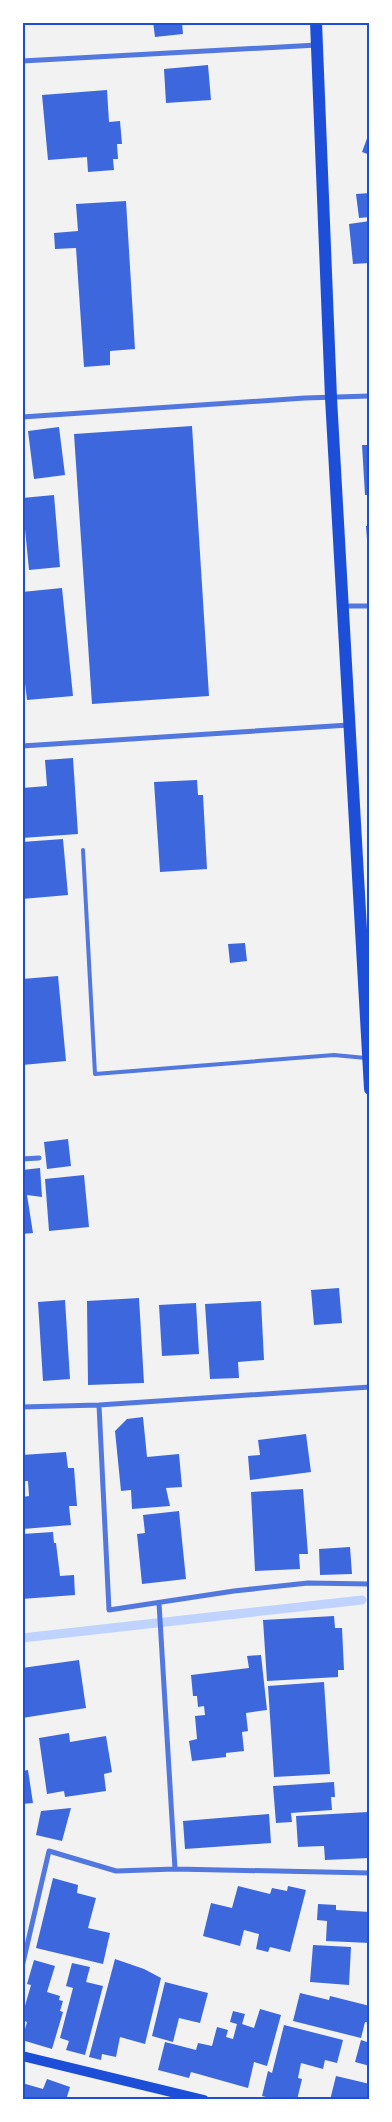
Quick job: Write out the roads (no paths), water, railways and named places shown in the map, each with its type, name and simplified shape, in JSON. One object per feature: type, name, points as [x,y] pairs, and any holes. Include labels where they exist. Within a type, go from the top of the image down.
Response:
[{"type":"main road","points":[[316,22],[331,398],[350,725],[366,955],[370,1090]]},
{"type":"main road","points":[[22,2056],[204,2100]]},
{"type":"street","points":[[22,61],[318,45]]},
{"type":"street","points":[[22,417],[237,402],[370,396]]},
{"type":"street","points":[[344,606],[370,606]]},
{"type":"street","points":[[22,746],[350,725]]},
{"type":"street","points":[[22,1158],[39,1158]]},
{"type":"street","points":[[22,1407],[98,1405],[370,1387]]},
{"type":"street","points":[[98,1405],[110,1610],[234,1591],[308,1583],[370,1584]]},
{"type":"street","points":[[159,1603],[175,1869]]},
{"type":"street","points":[[22,1967],[50,1851],[116,1871],[175,1869],[370,1874]]},
{"type":"lane","points":[[83,850],[95,1074],[334,1055],[368,1059]]},
{"type":"waterway","points":[[22,1638],[362,1600]]}]
